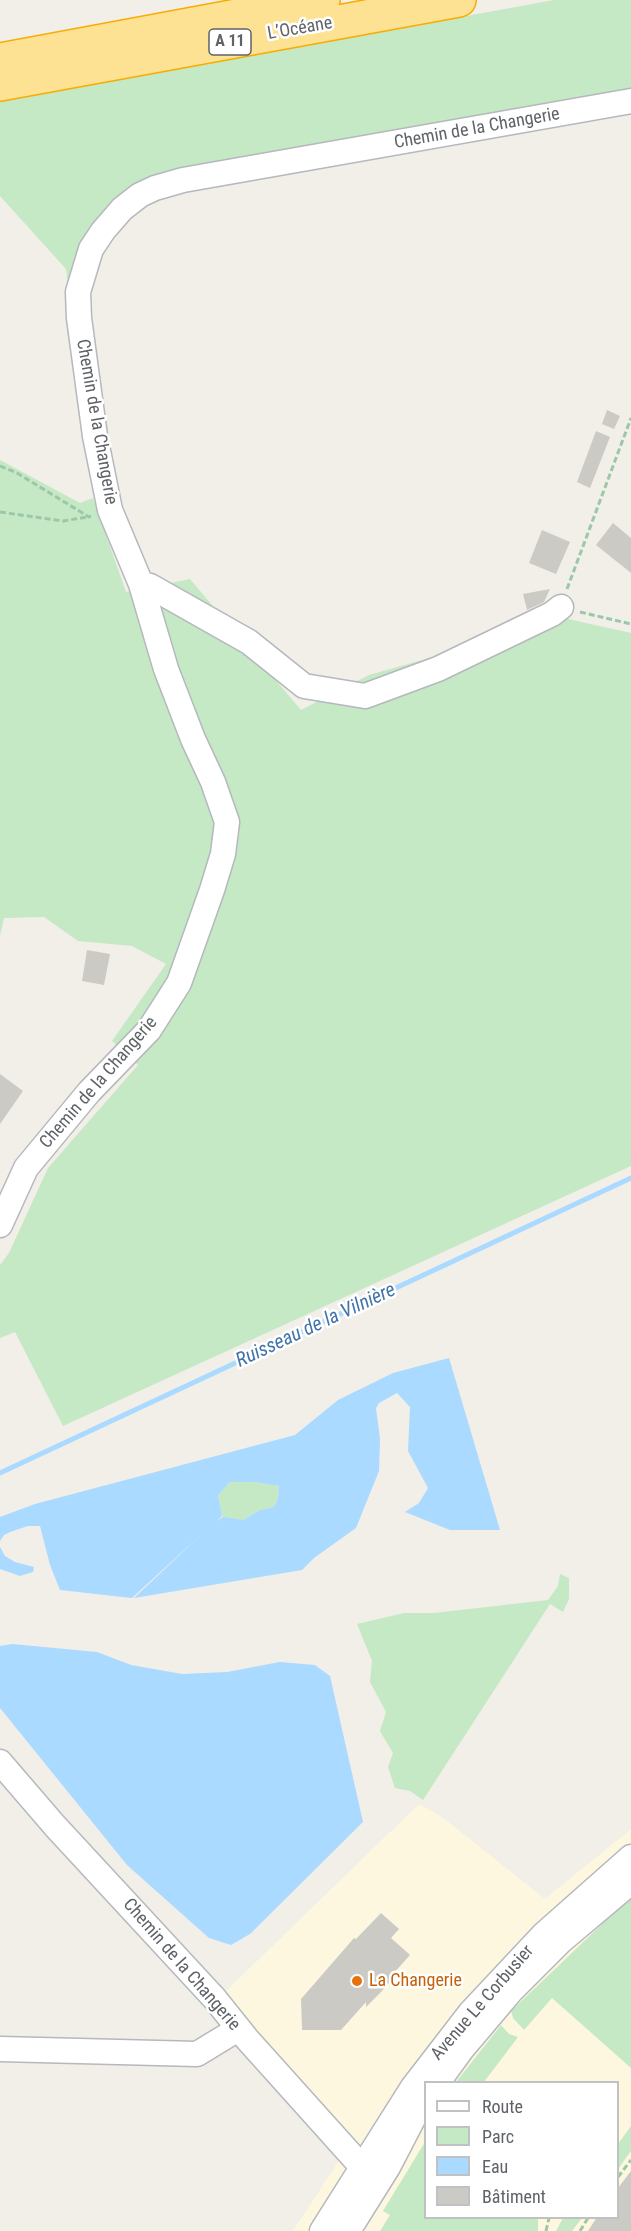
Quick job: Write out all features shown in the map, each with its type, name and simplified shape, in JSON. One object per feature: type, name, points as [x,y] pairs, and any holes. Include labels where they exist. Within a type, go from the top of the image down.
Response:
[{"type":"highway","name":"L’Océane","points":[[0,60],[322,0]]},
{"type":"highway","name":"L’Océane","points":[[0,84],[459,0]]},
{"type":"street","name":"Chemin de la Changerie","points":[[0,1226],[26,1168],[89,1092],[149,1030],[179,983],[223,854],[226,822],[213,782],[193,739],[166,669],[141,584],[99,514],[95,436],[79,318],[78,292],[91,249],[122,208],[155,188],[183,180],[631,101]]},
{"type":"street","points":[[141,584],[150,586],[249,642],[304,686],[365,696],[438,669],[552,614],[561,607]]},
{"type":"street","name":"Chemin de la Changerie","points":[[0,1762],[362,2167]]},
{"type":"street","name":"Avenue Le Corbusier","points":[[322,2231],[413,2087],[490,1990],[567,1911],[631,1857]]},
{"type":"street","name":"Avenue Le Corbusier","points":[[439,2081],[462,2049],[511,1991],[561,1941],[631,1882]]},
{"type":"street","points":[[0,2049],[197,2054],[238,2029]]},
{"type":"street","points":[[348,2231],[424,2103]]},
{"type":"path","points":[[631,418],[561,607],[631,624]]},
{"type":"path","points":[[0,466],[99,514]]},
{"type":"path","points":[[0,512],[63,521],[99,514]]},
{"type":"path","points":[[619,2176],[631,2160]]},
{"type":"shaded area","points":[[419,1804],[442,1817],[545,1899],[631,1829],[631,2231],[293,2231],[348,2147],[223,1994]]},
{"type":"green space","points":[[554,0],[631,0],[631,96],[129,196],[68,283],[66,269],[0,196],[0,101]]},
{"type":"green space","points":[[0,460],[80,503],[93,498],[126,592],[190,579],[301,710],[369,675],[568,619],[631,633],[631,1166],[63,1426],[15,1332],[0,1338],[0,1265],[9,1253],[48,1168],[138,1065],[112,1041],[166,964],[132,946],[78,941],[44,917],[4,918],[0,936]]},
{"type":"green space","points":[[230,1482],[255,1482],[279,1486],[278,1498],[274,1507],[260,1510],[243,1520],[225,1519],[222,1516],[218,1495]]},
{"type":"green space","points":[[560,1574],[569,1578],[569,1599],[563,1612],[550,1604],[423,1800],[410,1791],[395,1788],[388,1767],[393,1753],[380,1731],[386,1712],[370,1682],[372,1661],[357,1624],[404,1613],[434,1613],[548,1600],[558,1586]]},
{"type":"green space","points":[[631,1900],[631,2068],[552,1998],[524,2030],[513,2018],[511,2011],[601,1925],[600,1923]]},
{"type":"green space","points":[[501,2025],[509,2034],[518,2037],[485,2081],[457,2081]]},
{"type":"green space","points":[[631,2126],[631,2151],[619,2168],[619,2143]]},
{"type":"green space","points":[[424,2144],[424,2219],[538,2219],[538,2231],[380,2231],[390,2215],[383,2211]]},
{"type":"green space","points":[[562,2219],[581,2219],[572,2231],[556,2231]]},
{"type":"water","points":[[449,1358],[500,1530],[450,1530],[405,1512],[419,1503],[428,1488],[408,1451],[410,1407],[397,1393],[379,1403],[376,1408],[380,1439],[379,1471],[356,1528],[314,1558],[302,1570],[134,1598],[203,1533],[132,1598],[60,1590],[50,1565],[40,1526],[28,1526],[10,1532],[0,1541],[0,1517],[35,1504],[295,1435],[338,1400],[393,1373]],"holes":[[[230,1482],[255,1482],[279,1486],[278,1498],[274,1507],[260,1510],[243,1520],[223,1517],[217,1521],[222,1516],[218,1495]]]},
{"type":"water","points":[[0,1547],[5,1556],[15,1562],[34,1567],[33,1572],[20,1576],[0,1569]]},
{"type":"water","points":[[12,1644],[97,1652],[131,1665],[182,1674],[227,1672],[280,1662],[315,1665],[330,1676],[363,1822],[250,1934],[231,1945],[209,1938],[127,1865],[0,1708],[0,1646]]},
{"type":"building","points":[[607,410],[620,416],[614,429],[602,424]]},
{"type":"building","points":[[596,431],[610,437],[590,488],[577,482]]},
{"type":"building","points":[[613,523],[631,538],[631,573],[596,545]]},
{"type":"building","points":[[542,530],[570,542],[556,574],[529,563]]},
{"type":"building","points":[[550,589],[544,602],[527,610],[523,594]]},
{"type":"building","points":[[87,950],[110,954],[104,985],[82,981]]},
{"type":"building","points":[[0,1074],[23,1091],[0,1124]]},
{"type":"building","name":"La Changerie","points":[[381,1913],[399,1929],[391,1938],[410,1955],[380,1993],[366,2007],[366,2002],[341,2030],[302,2030],[301,1999],[354,1938],[356,1939]]},
{"type":"building","points":[[631,2171],[631,2231],[588,2231],[596,2219],[619,2219],[619,2187]]},
{"type":"waterway","name":"Ruisseau de la Vilnière","points":[[0,1473],[631,1178]]},
{"type":"place","name":"La Changerie","points":[[357,1981]]}]
